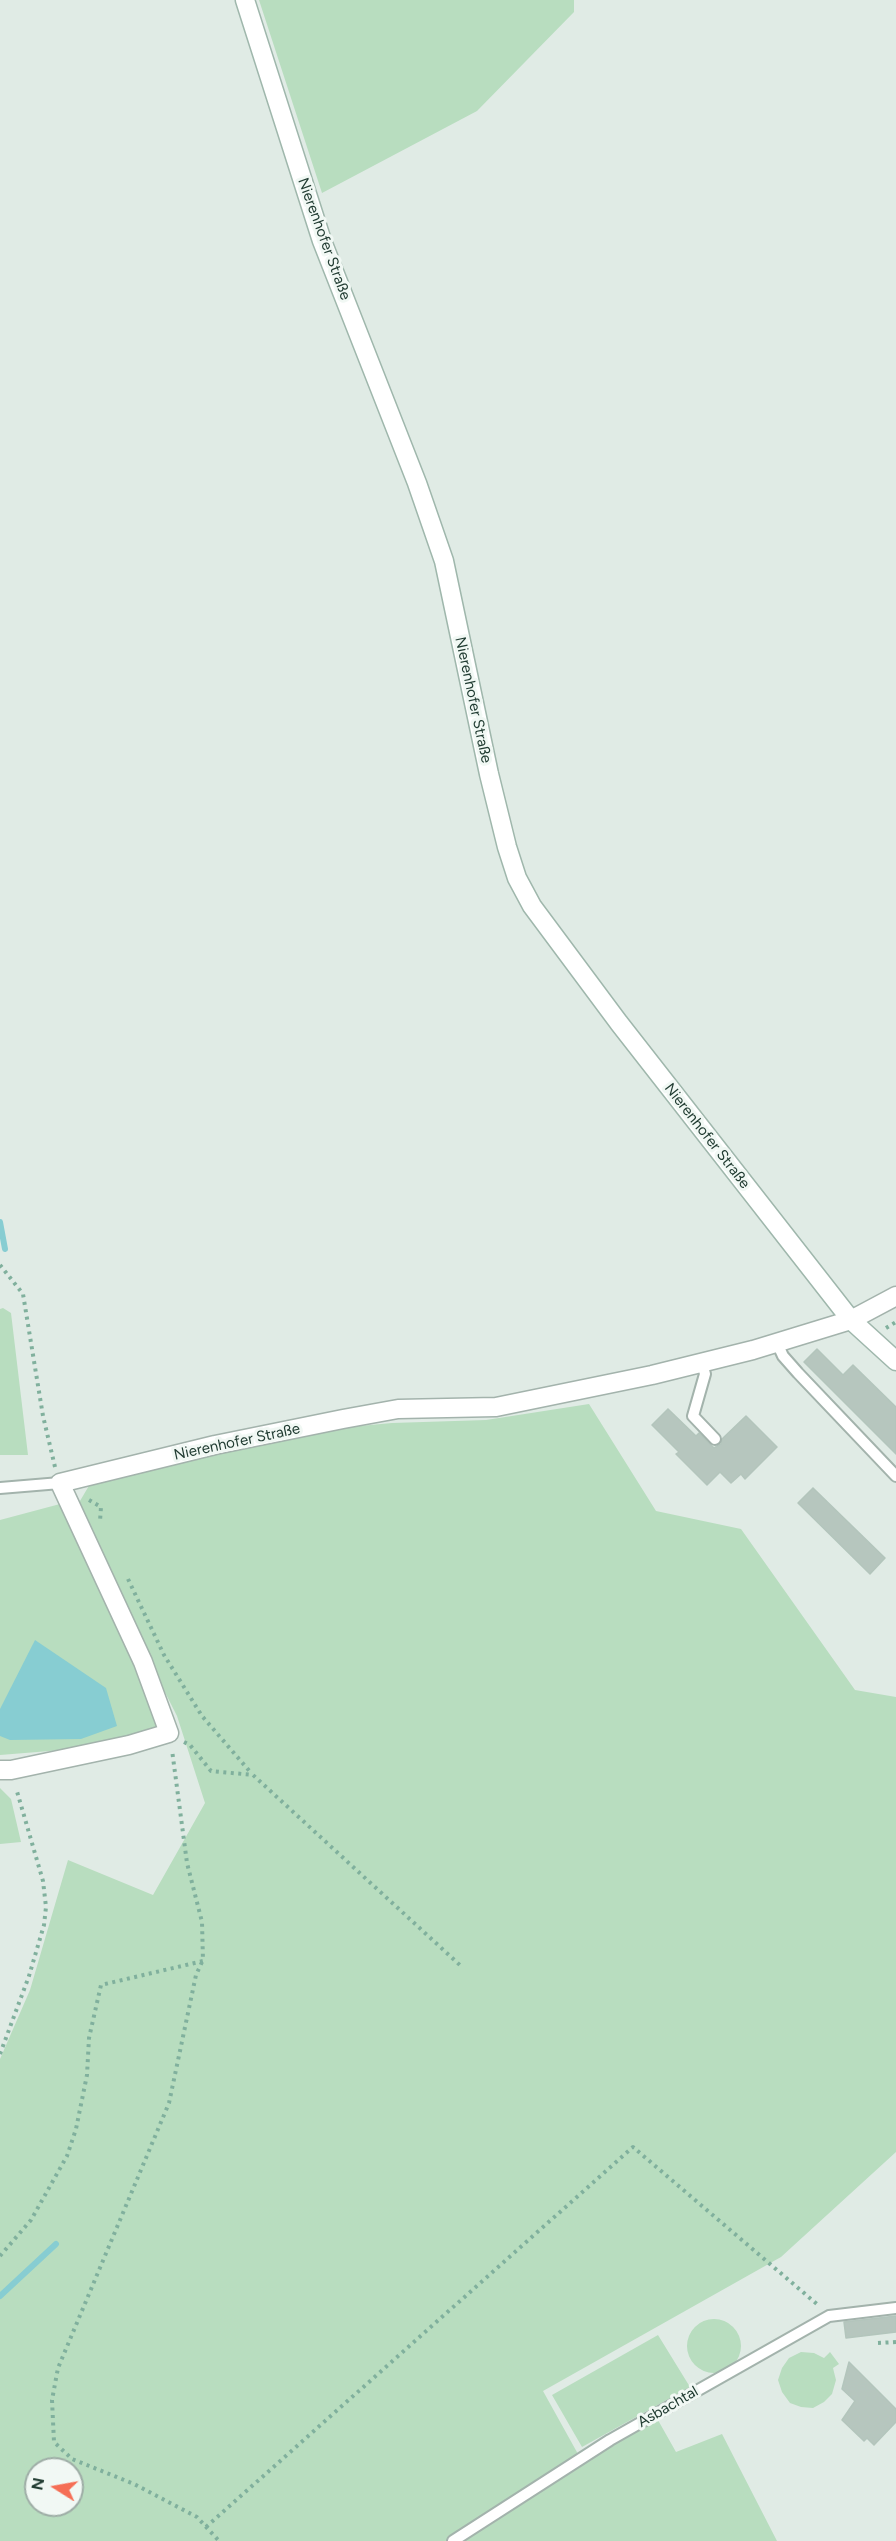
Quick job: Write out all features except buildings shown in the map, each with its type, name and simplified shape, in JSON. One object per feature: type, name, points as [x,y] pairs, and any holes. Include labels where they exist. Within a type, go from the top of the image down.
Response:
[{"type":"street","name":"Nierenhofer Straße","points":[[245,0],[322,240],[417,483],[444,561],[489,774],[517,878],[532,906],[620,1023],[851,1320],[896,1361]]},
{"type":"street","points":[[851,1320],[896,1296]]},
{"type":"street","name":"Nierenhofer Straße","points":[[63,1482],[215,1445],[398,1409],[496,1407],[702,1363],[851,1320]]},
{"type":"street","points":[[6,1770],[129,1745],[169,1733],[143,1662],[63,1482]]},
{"type":"lane","points":[[777,1342],[783,1356],[896,1476]]},
{"type":"lane","points":[[702,1363],[705,1374],[693,1416],[715,1439]]},
{"type":"lane","points":[[0,1488],[63,1482]]},
{"type":"lane","name":"Asbachtal","points":[[453,2541],[610,2440],[830,2316],[896,2308]]},
{"type":"path","points":[[0,1265],[23,1294],[53,1464],[63,1482],[101,1507],[99,1520],[104,1530]]},
{"type":"path","points":[[124,1572],[164,1655],[202,1716],[253,1775],[462,1967]]},
{"type":"path","points":[[169,1733],[190,1745],[211,1771],[253,1775]]},
{"type":"path","points":[[169,1733],[187,1863],[202,1922],[203,1962],[196,1976],[170,2103],[58,2368],[52,2400],[54,2442],[72,2459],[134,2484],[197,2517],[219,2541]]},
{"type":"path","points":[[0,2054],[29,1976],[45,1924],[46,1907],[43,1881],[6,1770]]},
{"type":"path","points":[[0,2256],[31,2220],[67,2156],[76,2129],[87,2075],[89,2038],[101,1985],[203,1962]]},
{"type":"path","points":[[206,2527],[633,2147],[830,2316]]},
{"type":"path","points":[[879,2343],[896,2342]]},
{"type":"green space","points":[[259,0],[574,0],[574,12],[477,111],[322,193]]},
{"type":"green space","points":[[3,1308],[11,1313],[28,1455],[0,1455],[0,1309]]},
{"type":"green space","points":[[589,1404],[656,1511],[741,1529],[855,1690],[896,1697],[896,2152],[781,2257],[543,2391],[578,2454],[654,2413],[676,2452],[722,2434],[777,2541],[0,2541],[0,2059],[30,1990],[68,1860],[153,1895],[205,1803],[177,1716],[122,1607],[77,1506],[90,1484],[316,1430],[392,1423],[486,1420]]},
{"type":"green space","points":[[60,1504],[115,1619],[160,1730],[87,1748],[0,1755],[0,1520]]},
{"type":"green space","points":[[0,1788],[11,1799],[21,1842],[0,1844]]},
{"type":"green space","points":[[714,2319],[724,2321],[733,2327],[739,2336],[741,2346],[739,2356],[733,2365],[724,2371],[714,2373],[704,2371],[695,2365],[689,2356],[687,2346],[689,2336],[695,2327],[704,2321]]},
{"type":"green space","points":[[658,2335],[690,2387],[582,2447],[552,2395]]},
{"type":"green space","points":[[801,2352],[814,2353],[824,2358],[830,2352],[839,2364],[833,2368],[836,2380],[832,2394],[813,2408],[790,2403],[782,2392],[778,2380],[789,2358]]},
{"type":"water","points":[[35,1640],[106,1688],[117,1726],[81,1739],[10,1740],[0,1736],[0,1709]]},
{"type":"waterway","points":[[0,1222],[5,1249]]},
{"type":"waterway","points":[[0,2296],[56,2244]]}]
